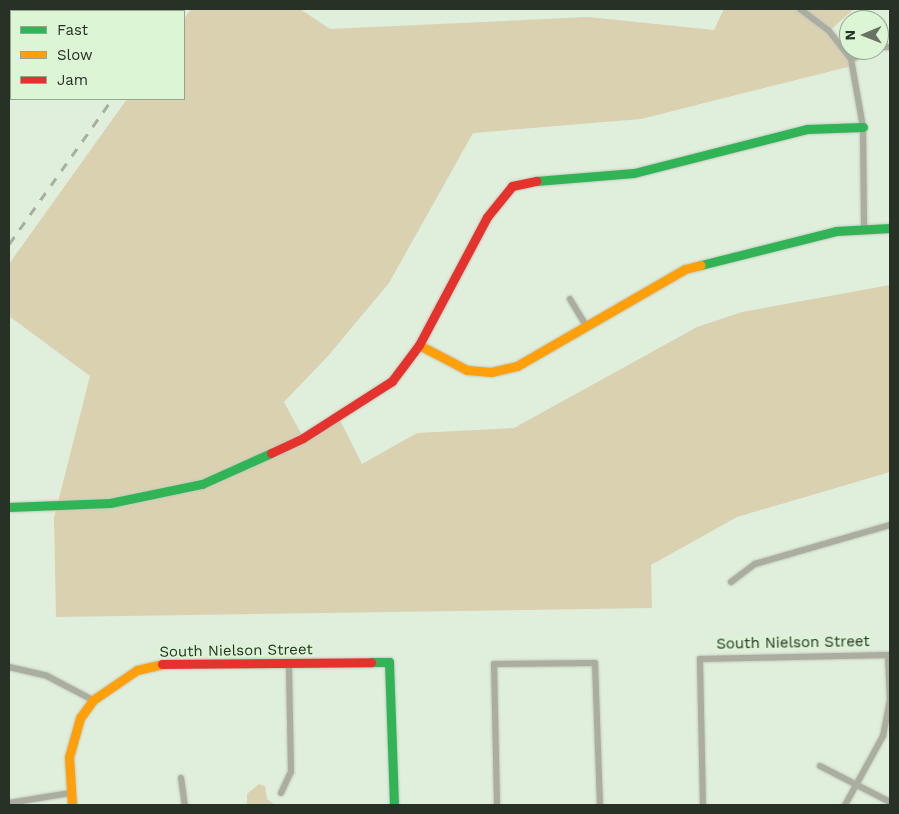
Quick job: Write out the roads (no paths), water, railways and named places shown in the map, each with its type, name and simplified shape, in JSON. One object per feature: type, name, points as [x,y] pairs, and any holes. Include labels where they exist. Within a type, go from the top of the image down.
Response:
[{"type":"street","points":[[800,9],[828,31],[839,44]]},
{"type":"street","points":[[851,60],[863,127],[864,228]]},
{"type":"street","points":[[9,507],[110,503],[202,484],[303,438],[392,381],[419,345],[487,217],[512,186],[548,178],[634,173],[806,129],[863,127]]},
{"type":"street","points":[[419,345],[466,370],[491,372],[517,366],[685,269],[836,231],[890,228]]},
{"type":"street","points":[[570,299],[586,326]]},
{"type":"street","points":[[731,582],[755,564],[890,526]]},
{"type":"street","name":"South Nielson Street","points":[[703,805],[700,659],[888,655],[887,717],[883,736],[858,784]]},
{"type":"street","name":"South Nielson Street","points":[[72,805],[68,757],[80,718],[93,700],[121,678],[155,664],[389,662],[394,805]]},
{"type":"street","points":[[497,805],[494,664],[595,662],[600,805]]},
{"type":"street","points":[[281,793],[291,772],[289,664]]},
{"type":"street","points":[[9,667],[47,676],[93,700]]},
{"type":"street","points":[[820,766],[890,802]]},
{"type":"street","points":[[182,778],[185,805]]},
{"type":"street","points":[[845,805],[858,784]]},
{"type":"street","points":[[9,803],[70,793]]},
{"type":"railway","points":[[9,244],[111,100]]}]
